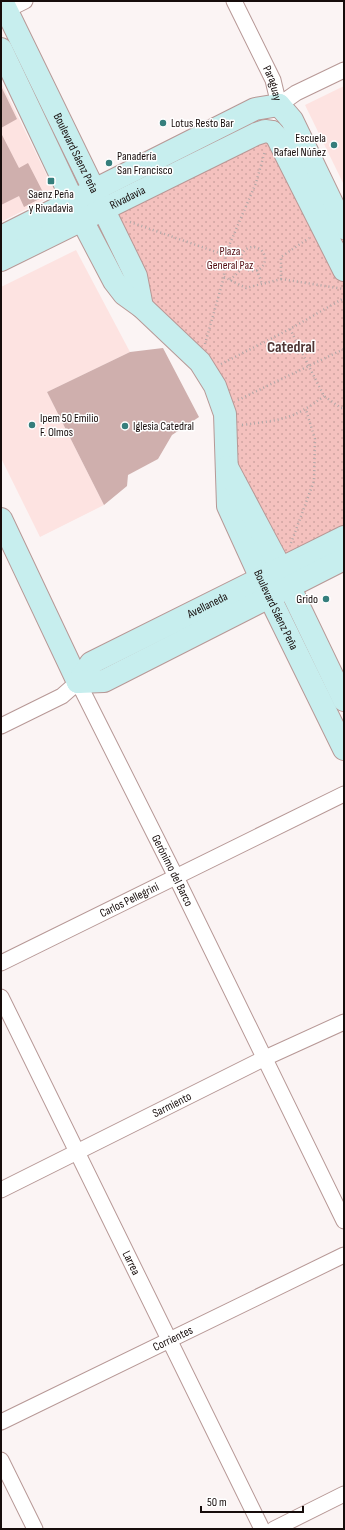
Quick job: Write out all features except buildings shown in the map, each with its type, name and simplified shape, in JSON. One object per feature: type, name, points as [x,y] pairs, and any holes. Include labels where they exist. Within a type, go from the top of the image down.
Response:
[{"type":"main road","name":"Boulevard Sáenz Peña","points":[[9,6],[103,210],[136,276],[142,307]]},
{"type":"main road","name":"Boulevard Sáenz Peña","points":[[1,49],[82,220],[114,280],[124,294],[142,307],[204,366],[215,386],[224,417],[228,506],[265,587],[344,748]]},
{"type":"main road","points":[[272,132],[279,105]]},
{"type":"main road","name":"Rivadavia","points":[[1,237],[255,109],[279,105]]},
{"type":"main road","name":"Paraguay","points":[[279,105],[292,120],[333,228],[344,270]]},
{"type":"main road","name":"Rivadavia","points":[[1,260],[256,134],[265,130],[272,132]]},
{"type":"main road","name":"Paraguay","points":[[272,132],[333,228]]},
{"type":"main road","name":"Boulevard Sáenz Peña","points":[[226,466],[285,577],[344,700]]},
{"type":"main road","name":"Gerónimo del Barco","points":[[1,519],[78,682]]},
{"type":"main road","name":"Avellaneda","points":[[78,682],[92,664],[285,577],[344,537]]},
{"type":"main road","name":"Avellaneda","points":[[285,577],[344,559]]},
{"type":"street","name":"Paraguay","points":[[234,1],[273,80],[279,105]]},
{"type":"street","name":"Rivadavia","points":[[279,105],[296,93],[344,70]]},
{"type":"street","name":"Avellaneda","points":[[1,726],[62,696],[78,682]]},
{"type":"street","name":"Gerónimo del Barco","points":[[78,682],[176,877],[344,1221]]},
{"type":"street","name":"Carlos Pellegrini","points":[[1,963],[344,794]]},
{"type":"street","name":"Larrea","points":[[1,996],[262,1529]]},
{"type":"street","name":"Sarmiento","points":[[1,1190],[265,1058],[344,1022]]},
{"type":"street","name":"Corrientes","points":[[1,1422],[344,1255]]},
{"type":"street","points":[[1,1460],[35,1529]]},
{"type":"street","points":[[274,1529],[344,1494]]},
{"type":"path","points":[[204,366],[224,276],[226,255],[256,183],[272,132]]},
{"type":"path","points":[[128,222],[226,255]]},
{"type":"path","points":[[281,279],[281,257],[333,228]]},
{"type":"path","points":[[249,248],[260,249],[265,259],[262,267],[251,271],[244,267],[242,256],[249,248]]},
{"type":"path","points":[[228,251],[242,256]]},
{"type":"path","points":[[230,280],[244,267]]},
{"type":"path","points":[[257,270],[262,284]]},
{"type":"path","points":[[224,276],[246,288],[281,279],[344,289]]},
{"type":"path","points":[[204,366],[290,329],[344,298]]},
{"type":"path","points":[[290,329],[324,396],[341,408],[344,408]]},
{"type":"path","points":[[224,417],[308,367],[344,349]]},
{"type":"path","points":[[224,417],[283,420],[306,410],[324,396]]},
{"type":"path","points":[[285,577],[289,550],[314,481],[315,439],[306,410]]},
{"type":"shaded area","points":[[1,82],[56,194],[1,222]]},
{"type":"shaded area","name":"Escuela Rafael Núñez","points":[[344,86],[344,185],[305,105]]},
{"type":"shaded area","name":"Ipem 50 Emilio F. Olmos","points":[[76,250],[130,352],[47,392],[104,505],[40,537],[1,458],[1,287]]},
{"type":"green space","name":"Plaza General Paz","points":[[265,131],[344,270],[344,537],[280,567],[242,493],[221,400],[142,307],[103,210]]},
{"type":"place","name":"Lotus Resto Bar","points":[[163,123]]},
{"type":"place","name":"Escuela Rafael Núñez","points":[[334,145]]},
{"type":"place","name":"Panadería San Francisco","points":[[109,163]]},
{"type":"place","name":"Saenz Peña y Rivadavia","points":[[51,181]]},
{"type":"place","name":"Ipem 50 Emilio F. Olmos","points":[[32,425]]},
{"type":"place","name":"Iglesia Catedral","points":[[125,426]]},
{"type":"place","name":"Grido","points":[[326,599]]},
{"type":"district","name":"Catedral","points":[[291,347]]}]
